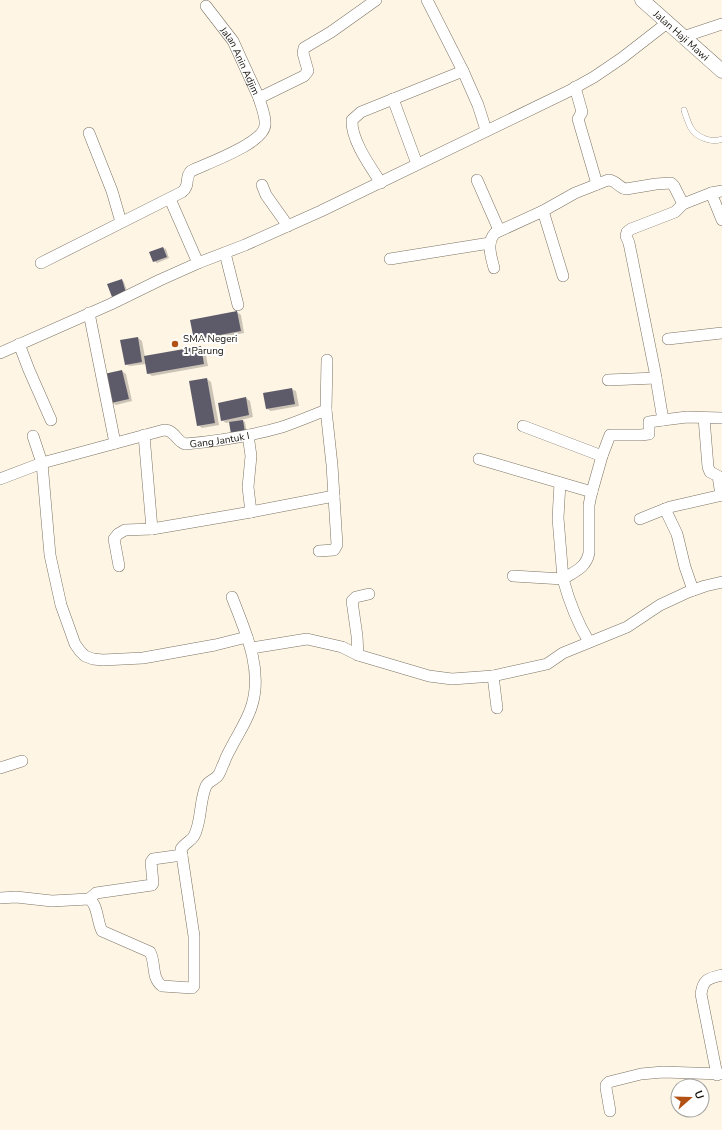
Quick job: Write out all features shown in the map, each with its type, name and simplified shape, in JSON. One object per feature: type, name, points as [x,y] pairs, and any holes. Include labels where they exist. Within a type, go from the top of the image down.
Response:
[{"type":"street","name":"Jalan Anin Adjim","points":[[206,6],[233,41],[259,98],[304,76],[308,71],[303,53],[304,48],[331,32],[376,0]]},
{"type":"street","points":[[427,0],[463,71],[478,105],[486,130]]},
{"type":"street","name":"Jalan Haji Mawi","points":[[642,0],[722,71]]},
{"type":"street","points":[[0,353],[198,263],[288,226],[381,183],[575,87],[622,58],[667,23]]},
{"type":"street","points":[[683,37],[722,24]]},
{"type":"street","points":[[381,183],[362,152],[351,125],[352,120],[361,112],[463,71]]},
{"type":"street","points":[[575,87],[582,112],[578,119],[597,184]]},
{"type":"street","points":[[41,263],[170,199],[186,189],[189,172],[230,155],[249,143],[261,132],[265,125],[259,98]]},
{"type":"street","points":[[394,99],[417,164]]},
{"type":"street","points":[[89,133],[112,191],[121,222]]},
{"type":"street","points":[[477,180],[499,230]]},
{"type":"street","points":[[494,268],[490,243],[492,236],[499,230],[543,211],[570,196],[597,184],[610,180],[623,189],[626,189],[671,183],[683,204]]},
{"type":"street","points":[[262,185],[266,195],[288,226]]},
{"type":"street","points":[[664,420],[629,243],[626,236],[627,232],[631,229],[675,212],[683,204],[717,192],[722,220]]},
{"type":"street","points":[[170,199],[198,263]]},
{"type":"street","points":[[543,211],[563,276]]},
{"type":"street","points":[[390,259],[490,243]]},
{"type":"street","points":[[225,253],[238,305]]},
{"type":"street","points":[[89,313],[115,443]]},
{"type":"street","points":[[668,339],[722,333]]},
{"type":"street","points":[[19,344],[51,420]]},
{"type":"street","points":[[319,551],[334,550],[337,548],[332,465],[326,410],[327,360]]},
{"type":"street","points":[[608,380],[656,378]]},
{"type":"street","name":"Gang Jantuk I","points":[[0,480],[42,463],[164,430],[169,430],[172,432],[181,442],[185,444],[210,442],[282,427],[326,410]]},
{"type":"street","points":[[513,576],[563,579],[584,565],[588,559],[589,553],[589,505],[602,456],[611,435],[641,436],[649,434],[649,422],[687,417],[722,418]]},
{"type":"street","points":[[640,519],[690,501],[721,495],[718,476],[710,472],[708,467],[704,418]]},
{"type":"street","points":[[523,426],[602,456]]},
{"type":"street","points":[[144,435],[152,530]]},
{"type":"street","points":[[248,435],[251,456],[248,487],[251,512]]},
{"type":"street","points":[[33,436],[42,463],[50,555],[56,584],[61,605],[76,644],[85,656],[93,660],[143,658],[215,645],[247,637]]},
{"type":"street","points":[[479,459],[592,492]]},
{"type":"street","points":[[560,483],[558,518],[563,579],[569,601],[580,628],[589,642]]},
{"type":"street","points":[[119,566],[114,540],[118,534],[125,530],[152,530],[334,496]]},
{"type":"street","points":[[665,509],[677,534],[692,590]]},
{"type":"street","points":[[252,648],[307,638],[342,647],[358,655],[429,676],[452,679],[493,676],[552,662],[558,655],[627,627],[660,605],[692,590],[722,582]]},
{"type":"street","points":[[358,655],[352,601],[356,597],[369,594]]},
{"type":"street","points":[[0,898],[16,897],[52,901],[92,901],[95,905],[97,922],[102,932],[150,952],[158,983],[162,986],[192,988],[194,986],[194,936],[181,849],[186,842],[193,838],[197,827],[205,787],[210,781],[219,775],[249,714],[256,679],[252,648],[232,597]]},
{"type":"street","points":[[493,676],[497,708]]},
{"type":"street","points":[[0,768],[22,761]]},
{"type":"street","points":[[89,900],[96,893],[152,884],[151,862],[153,859],[182,855]]},
{"type":"street","points":[[610,1111],[606,1088],[606,1085],[609,1082],[641,1074],[663,1072],[719,1074],[702,994],[704,982],[715,976],[722,975]]},
{"type":"lane","points":[[684,110],[691,129],[699,136],[710,140],[722,140]]},
{"type":"building","points":[[163,247],[167,257],[153,262],[149,252]]},
{"type":"building","points":[[122,279],[126,293],[112,297],[107,284]]},
{"type":"building","points":[[237,311],[241,331],[194,340],[190,320]]},
{"type":"building","points":[[138,337],[142,362],[125,365],[120,340]]},
{"type":"building","points":[[201,346],[204,364],[147,374],[144,356]]},
{"type":"building","points":[[122,370],[129,399],[111,403],[104,374]]},
{"type":"building","points":[[207,378],[215,423],[197,426],[189,381]]},
{"type":"building","points":[[292,388],[295,404],[266,409],[263,393]]},
{"type":"building","points":[[246,397],[249,415],[221,421],[218,403]]},
{"type":"building","points":[[243,420],[245,432],[231,434],[229,422]]},
{"type":"place","name":"SMA Negeri 1 Parung","points":[[175,344]]}]
